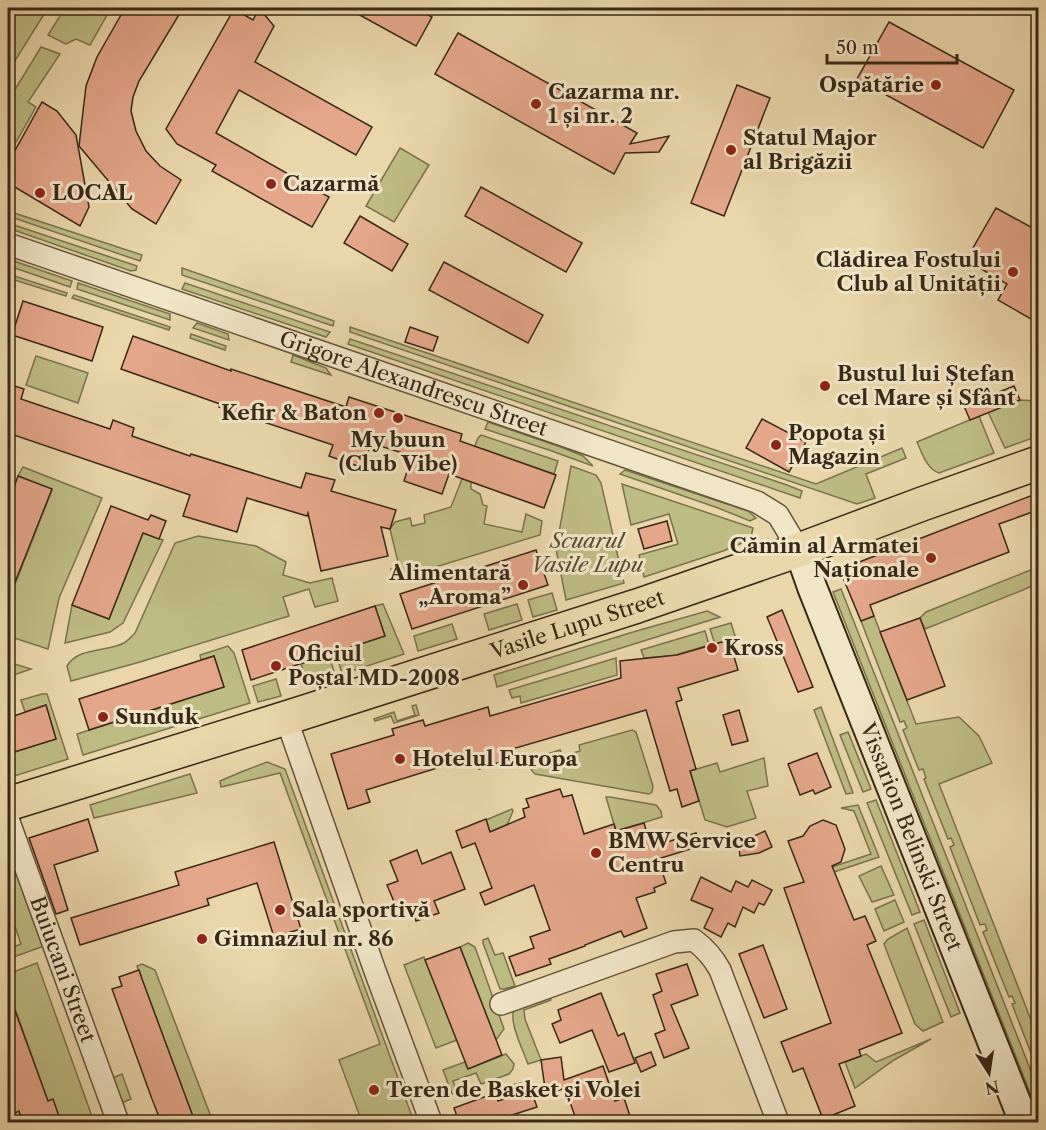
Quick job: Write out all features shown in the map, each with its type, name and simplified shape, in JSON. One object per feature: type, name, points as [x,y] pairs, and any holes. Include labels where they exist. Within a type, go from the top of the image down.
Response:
[{"type":"main road","name":"Vasile Lupu Street","points":[[8,804],[637,606],[1038,464]]},
{"type":"main road","name":"Vissarion Belinski Street","points":[[799,549],[854,694],[1024,1122]]},
{"type":"street","name":"Grigore Alexandrescu Street","points":[[8,244],[757,502],[778,515],[799,549]]},
{"type":"street","points":[[286,718],[431,1122]]},
{"type":"street","name":"Buiucani Street","points":[[8,819],[118,1122]]},
{"type":"street","points":[[501,1004],[674,942],[694,940],[705,948],[720,970],[778,1122]]},
{"type":"green space","points":[[19,8],[48,8],[8,72],[8,25]]},
{"type":"green space","points":[[65,8],[111,8],[90,45],[76,39],[66,44],[48,35]]},
{"type":"green space","points":[[41,47],[60,54],[28,102],[36,107],[8,156],[8,101]]},
{"type":"green space","points":[[400,148],[429,165],[394,222],[366,206]]},
{"type":"green space","points":[[8,211],[142,255],[140,261],[8,216]]},
{"type":"green space","points":[[8,223],[137,266],[136,270],[131,271],[8,228]]},
{"type":"green space","points":[[11,260],[72,281],[70,287],[9,266]]},
{"type":"green space","points":[[182,268],[334,321],[333,326],[182,275]]},
{"type":"green space","points":[[8,274],[67,293],[66,296],[8,278]]},
{"type":"green space","points":[[78,283],[170,314],[170,320],[77,289]]},
{"type":"green space","points":[[185,283],[330,332],[326,337],[182,289]]},
{"type":"green space","points":[[74,295],[170,327],[169,330],[72,298]]},
{"type":"green space","points":[[197,323],[228,334],[229,340],[193,328]]},
{"type":"green space","points":[[350,327],[816,484],[902,448],[906,458],[866,474],[875,498],[857,504],[350,332]]},
{"type":"green space","points":[[191,334],[226,346],[225,350],[190,338]]},
{"type":"green space","points":[[350,339],[787,485],[802,491],[800,498],[348,344]]},
{"type":"green space","points":[[293,355],[326,368],[331,375],[291,362]]},
{"type":"green space","points":[[36,356],[88,373],[78,403],[26,385]]},
{"type":"green space","points":[[1020,400],[1038,401],[1038,436],[1005,448],[988,412]]},
{"type":"green space","points":[[979,416],[994,453],[939,473],[931,468],[917,442]]},
{"type":"green space","points":[[488,422],[583,456],[593,466],[485,429]]},
{"type":"green space","points":[[481,435],[558,461],[554,474],[483,449],[471,482],[471,489],[480,494],[483,505],[487,506],[484,524],[522,532],[526,514],[542,521],[540,535],[393,580],[391,569],[399,566],[390,529],[395,522],[410,518],[412,526],[425,523],[424,515],[451,507]]},
{"type":"green space","name":"Scuarul Vasile Lupu","points":[[571,466],[596,475],[601,483],[624,583],[566,600],[556,549]]},
{"type":"green space","points":[[23,467],[102,498],[59,598],[48,649],[8,636],[8,602],[52,490],[18,476]]},
{"type":"green space","points":[[625,470],[748,511],[756,518],[750,521],[620,474]]},
{"type":"green space","name":"Scuarul Vasile Lupu","points":[[622,484],[753,528],[751,537],[723,551],[644,577],[639,555],[678,544],[669,514],[631,525]]},
{"type":"green space","points":[[143,533],[163,540],[123,623],[110,632],[65,643],[72,605],[109,619]]},
{"type":"green space","points":[[198,536],[256,546],[286,562],[283,575],[310,583],[332,578],[338,601],[315,607],[309,589],[283,597],[289,616],[71,681],[67,666],[72,660],[85,653],[124,643],[135,633],[175,543]]},
{"type":"green space","points":[[1033,569],[1038,583],[925,629],[920,618],[926,612]]},
{"type":"green space","points":[[841,589],[1038,1089],[1038,1113],[833,592]]},
{"type":"green space","points":[[552,593],[557,610],[533,617],[528,600]]},
{"type":"green space","points":[[383,604],[404,654],[342,674],[336,652],[385,636],[375,606]]},
{"type":"green space","points":[[517,604],[522,620],[489,630],[484,614]]},
{"type":"green space","points":[[707,611],[720,617],[497,687],[494,675]]},
{"type":"green space","points":[[874,616],[916,724],[959,717],[979,736],[992,763],[939,784],[1038,1038],[1038,1071],[1012,1004],[1015,1003],[1012,996],[1009,997],[983,932],[987,930],[985,924],[980,925],[950,847],[954,845],[951,838],[948,839],[924,779],[926,778],[923,769],[919,770],[903,730],[907,728],[904,721],[900,722],[861,621]]},
{"type":"green space","points":[[731,623],[736,639],[715,644],[710,629]]},
{"type":"green space","points":[[452,624],[457,639],[418,651],[414,636]]},
{"type":"green space","points":[[705,631],[709,645],[669,657],[644,658],[641,650]]},
{"type":"green space","points":[[228,646],[234,653],[250,703],[83,755],[77,734],[224,687],[214,656],[201,660],[200,655]]},
{"type":"green space","points":[[329,655],[336,678],[308,686],[301,664]]},
{"type":"green space","points":[[616,658],[617,675],[521,703],[520,696],[512,698],[509,690]]},
{"type":"green space","points":[[8,662],[31,669],[8,677]]},
{"type":"green space","points":[[276,679],[281,696],[258,702],[253,686]]},
{"type":"green space","points":[[47,694],[68,759],[8,778],[8,754],[56,739],[46,705],[25,712],[21,700]]},
{"type":"green space","points":[[416,705],[419,715],[394,723],[391,716],[375,721],[374,719],[394,712],[397,721],[415,715],[412,706]]},
{"type":"green space","points":[[821,707],[853,793],[846,794],[814,710]]},
{"type":"green space","points":[[632,730],[636,732],[653,786],[649,794],[535,774],[530,767],[529,762],[532,759],[560,750],[563,756],[580,751],[579,745]]},
{"type":"green space","points":[[848,732],[871,789],[863,792],[840,735]]},
{"type":"green space","points":[[764,758],[768,786],[747,791],[756,818],[727,827],[705,820],[690,771],[717,763],[720,772]]},
{"type":"green space","points":[[267,762],[285,769],[414,1122],[362,1122],[339,1060],[380,1044],[280,773],[221,787],[220,781]]},
{"type":"green space","points":[[190,774],[197,793],[94,818],[90,805]]},
{"type":"green space","points":[[606,797],[656,805],[662,817],[616,831]]},
{"type":"green space","points":[[876,800],[920,912],[912,915],[867,803]]},
{"type":"green space","points":[[858,805],[879,857],[834,872],[832,867],[871,854],[854,811],[841,808]]},
{"type":"green space","points":[[512,809],[507,825],[490,832],[486,820]]},
{"type":"green space","points":[[8,844],[44,946],[8,959],[8,949],[21,944],[8,906]]},
{"type":"green space","points":[[881,866],[894,895],[872,902],[859,876]]},
{"type":"green space","points":[[895,900],[904,922],[884,931],[875,909]]},
{"type":"green space","points":[[924,920],[960,1013],[951,1017],[914,924]]},
{"type":"green space","points":[[907,928],[943,1022],[923,1031],[915,1024],[884,944],[888,939]]},
{"type":"green space","points":[[488,938],[495,955],[503,953],[515,986],[500,989],[483,943],[483,940]]},
{"type":"green space","points":[[468,943],[475,947],[504,1029],[496,1040],[460,947]]},
{"type":"green space","points":[[424,957],[457,1040],[436,1048],[404,965]]},
{"type":"green space","points":[[37,963],[94,1122],[61,1122],[53,1100],[48,1101],[8,989],[8,974]]},
{"type":"green space","points":[[142,964],[155,970],[213,1122],[195,1122],[137,966]]},
{"type":"green space","points":[[549,994],[551,1000],[524,1010],[525,1019],[541,1060],[528,1064],[517,1035],[513,1012],[515,1007]]},
{"type":"green space","points":[[931,1039],[894,1060],[855,1088],[845,1062],[866,1054],[876,1062]]},
{"type":"green space","points":[[506,1054],[514,1064],[509,1074],[481,1084],[476,1073],[453,1081],[457,1092],[452,1094],[443,1070],[465,1062],[468,1069]]},
{"type":"green space","points":[[122,1074],[131,1099],[119,1104],[110,1079]]},
{"type":"green space","points":[[521,1083],[528,1085],[531,1090],[507,1098],[502,1087]]},
{"type":"green space","points":[[9,1099],[15,1113],[19,1111],[23,1122],[8,1122]]},
{"type":"building","points":[[125,8],[183,8],[139,81],[131,111],[136,131],[146,151],[160,166],[181,180],[156,224],[132,209],[79,146],[86,86],[97,57]]},
{"type":"building","points":[[259,8],[274,26],[255,62],[372,127],[356,155],[239,90],[216,133],[329,197],[312,227],[212,171],[216,165],[177,144],[166,129],[234,9],[253,20]]},
{"type":"building","points":[[347,8],[415,8],[432,17],[416,46]]},
{"type":"building","name":"Ospătărie","points":[[889,22],[1014,90],[983,148],[857,79]]},
{"type":"building","name":"Cazarma nr. 1 și nr. 2","points":[[458,33],[637,133],[630,144],[669,136],[659,152],[625,153],[614,174],[435,74]]},
{"type":"building","name":"Statul Major al Brigăzii","points":[[737,85],[770,98],[724,216],[691,203]]},
{"type":"building","points":[[42,102],[57,111],[76,135],[89,207],[80,226],[8,183],[8,163]]},
{"type":"building","points":[[481,187],[582,243],[566,272],[465,216]]},
{"type":"building","name":"Clădirea Fostului Club al Unității","points":[[996,208],[1038,231],[1038,323],[998,300],[1007,284],[966,260]]},
{"type":"building","points":[[360,216],[408,244],[392,271],[344,243]]},
{"type":"building","points":[[444,262],[543,315],[528,343],[429,290]]},
{"type":"building","points":[[23,301],[103,327],[92,361],[12,335]]},
{"type":"building","points":[[410,327],[438,337],[433,351],[405,342]]},
{"type":"building","points":[[133,336],[231,371],[231,369],[346,407],[349,397],[462,434],[460,441],[556,475],[544,508],[449,474],[442,494],[404,481],[412,456],[371,443],[363,468],[329,456],[333,445],[219,407],[220,404],[121,369]]},
{"type":"building","points":[[8,384],[24,389],[21,399],[110,429],[113,420],[134,428],[132,436],[190,456],[191,454],[301,488],[306,473],[335,480],[331,491],[396,510],[390,529],[381,527],[388,556],[321,571],[308,513],[307,516],[247,498],[237,532],[183,516],[190,495],[8,433]]},
{"type":"building","points":[[1014,386],[1020,400],[970,420],[964,406]]},
{"type":"building","name":"Popota și Magazin","points":[[762,419],[806,442],[789,472],[746,448]]},
{"type":"building","points":[[18,476],[52,489],[8,600],[8,503]]},
{"type":"building","name":"Cămin al Armatei Naționale","points":[[1038,493],[1038,510],[999,524],[1009,552],[870,605],[874,616],[861,621],[841,573],[855,567],[854,564]]},
{"type":"building","points":[[111,506],[148,520],[151,515],[166,521],[159,539],[143,533],[109,619],[72,605]]},
{"type":"building","points":[[667,521],[672,541],[644,549],[638,529]]},
{"type":"building","points":[[536,550],[548,585],[412,629],[400,594]]},
{"type":"building","points":[[375,606],[385,636],[251,680],[242,650]]},
{"type":"building","points":[[782,610],[813,687],[798,692],[767,617]]},
{"type":"building","name":"Cămin al Armatei Naționale","points":[[920,618],[945,686],[907,700],[880,632]]},
{"type":"building","points":[[729,640],[738,670],[678,688],[682,700],[676,702],[696,769],[690,771],[699,801],[682,807],[677,789],[670,791],[646,710],[502,752],[504,761],[479,769],[476,756],[366,790],[370,802],[348,809],[331,754],[394,735],[392,729],[423,720],[425,726],[488,707],[490,716],[621,678],[620,661],[677,655]]},
{"type":"building","points":[[214,656],[224,687],[89,730],[79,699]]},
{"type":"building","points":[[46,705],[56,739],[8,754],[8,718]]},
{"type":"building","points":[[739,710],[748,741],[732,745],[723,715]]},
{"type":"building","points":[[817,753],[831,787],[815,794],[813,790],[800,795],[788,764]]},
{"type":"building","points":[[560,789],[563,797],[572,795],[584,834],[614,824],[616,831],[644,823],[651,847],[696,833],[700,846],[658,859],[666,883],[654,888],[655,892],[636,898],[647,928],[624,937],[621,931],[549,959],[551,964],[516,976],[509,957],[534,948],[530,937],[550,930],[534,885],[485,905],[480,893],[492,888],[475,843],[462,848],[456,831],[486,819],[490,832],[525,817],[523,809],[529,807],[526,799]]},
{"type":"building","points":[[88,819],[98,851],[54,865],[68,910],[56,914],[29,838]]},
{"type":"building","points":[[823,820],[836,825],[845,849],[841,862],[832,866],[854,920],[865,916],[876,941],[867,945],[902,1033],[859,1050],[861,1056],[839,1064],[855,1106],[823,1119],[803,1068],[793,1072],[781,1042],[831,1023],[784,888],[804,882],[788,841],[803,836],[810,826]]},
{"type":"building","points":[[765,831],[772,847],[759,853],[740,856],[738,840]]},
{"type":"building","points":[[274,842],[301,929],[274,937],[257,883],[207,899],[209,905],[80,945],[71,918],[179,885],[175,872]]},
{"type":"building","points":[[417,850],[422,864],[451,852],[465,889],[434,901],[439,913],[416,921],[410,904],[397,909],[387,885],[398,881],[390,861]]},
{"type":"building","points":[[701,877],[731,892],[736,881],[748,887],[752,880],[772,890],[764,905],[759,903],[754,913],[743,907],[735,927],[728,923],[721,937],[704,928],[713,909],[691,900]]},
{"type":"building","points":[[763,945],[787,1009],[764,1018],[739,954]]},
{"type":"building","points":[[460,947],[502,1055],[468,1069],[425,960]]},
{"type":"building","points":[[687,964],[698,995],[671,1005],[689,1048],[664,1058],[655,1034],[665,1030],[653,995],[662,991],[656,974]]},
{"type":"building","points":[[139,970],[195,1122],[161,1122],[152,1099],[112,989],[122,986],[119,977]]},
{"type":"building","points":[[601,993],[618,1036],[624,1033],[635,1063],[609,1072],[592,1030],[560,1043],[552,1024],[561,1020],[558,1010]]},
{"type":"building","points":[[8,994],[48,1101],[53,1099],[61,1122],[23,1122],[19,1111],[15,1113],[8,1094]]},
{"type":"building","points":[[651,1052],[656,1065],[641,1072],[635,1058]]},
{"type":"building","points":[[561,1057],[564,1080],[603,1066],[615,1101],[624,1098],[632,1122],[577,1122],[565,1088],[546,1095],[541,1060]]},
{"type":"building","points":[[531,1090],[537,1107],[509,1116],[511,1122],[459,1122],[454,1108],[495,1093],[498,1101]]},
{"type":"place","name":"Ospătărie","points":[[936,85]]},
{"type":"place","name":"Cazarma nr. 1 și nr. 2","points":[[536,104]]},
{"type":"place","name":"Statul Major al Brigăzii","points":[[731,150]]},
{"type":"place","name":"Cazarmă","points":[[271,184]]},
{"type":"place","name":"LOCAL","points":[[40,193]]},
{"type":"place","name":"Clădirea Fostului Club al Unității","points":[[1013,272]]},
{"type":"place","name":"Bustul lui Ștefan cel Mare și Sfânt","points":[[825,386]]},
{"type":"place","name":"Kefir & Baton","points":[[379,413]]},
{"type":"place","name":"My buun (Club Vibe)","points":[[398,418]]},
{"type":"place","name":"Popota și Magazin","points":[[776,445]]},
{"type":"place","name":"Cămin al Armatei Naționale","points":[[931,558]]},
{"type":"place","name":"Alimentară „Aroma”","points":[[523,585]]},
{"type":"place","name":"Kross","points":[[712,648]]},
{"type":"place","name":"Oficiul Poștal MD-2008","points":[[276,666]]},
{"type":"place","name":"Sunduk","points":[[103,717]]},
{"type":"place","name":"Hotelul Europa","points":[[400,759]]},
{"type":"place","name":"BMW Service Centru","points":[[596,853]]},
{"type":"place","name":"Sala sportivă","points":[[280,910]]},
{"type":"place","name":"Gimnaziul nr. 86","points":[[202,939]]},
{"type":"place","name":"Teren de Basket și Volei","points":[[374,1090]]}]
